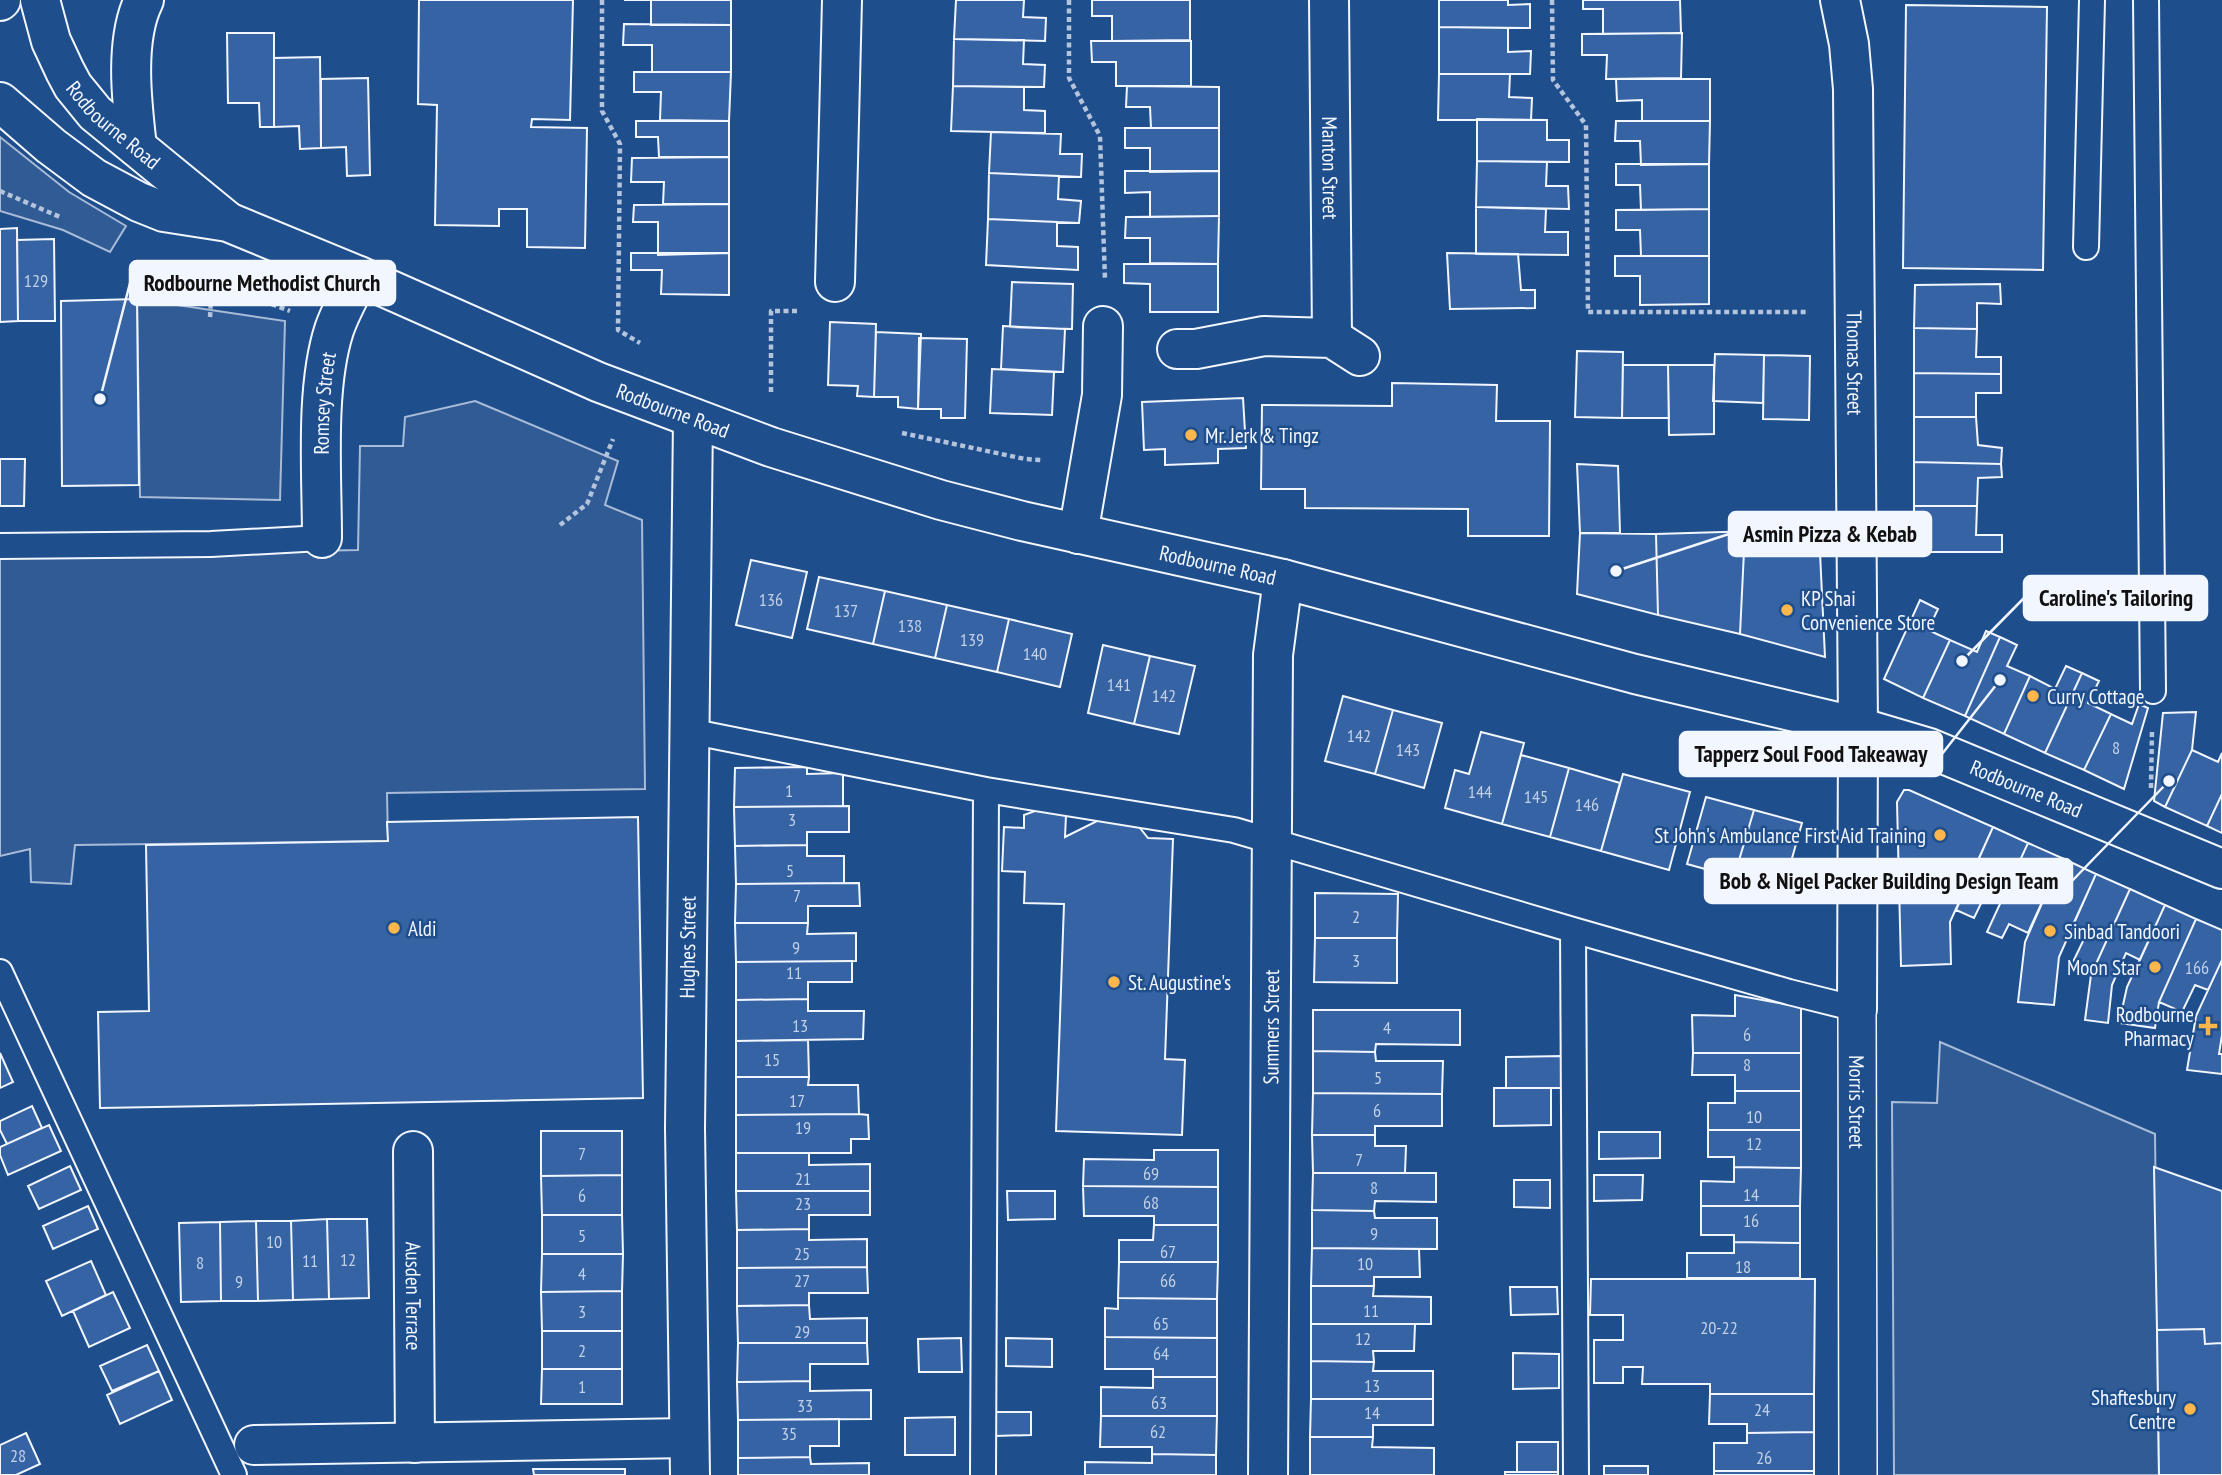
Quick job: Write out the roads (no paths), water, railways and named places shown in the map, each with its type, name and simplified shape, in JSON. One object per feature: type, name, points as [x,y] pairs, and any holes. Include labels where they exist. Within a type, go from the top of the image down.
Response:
[{"type":"street","name":"Rodbourne Road","points":[[40,0],[51,41],[73,86],[95,113],[228,222]]},
{"type":"street","points":[[137,147],[133,113],[134,32],[145,0]]},
{"type":"street","points":[[835,282],[842,0]]},
{"type":"street","name":"Manton Street","points":[[1177,349],[1196,349],[1264,336],[1346,347],[1329,0]]},
{"type":"street","name":"Thomas Street","points":[[1840,0],[1849,44],[1853,89],[1858,727]]},
{"type":"street","name":"Rodbourne Road","points":[[0,102],[70,160],[114,190],[164,212],[228,222],[359,276],[598,382],[771,447],[942,500],[1078,534],[1283,579],[1635,674],[1858,727],[1929,748],[2222,869]]},
{"type":"street","name":"Romsey Street","points":[[322,538],[323,393],[327,356],[334,327],[359,276]]},
{"type":"street","points":[[1078,534],[1101,395],[1103,327]]},
{"type":"street","name":"Hughes Street","points":[[689,1457],[685,1128],[693,418]]},
{"type":"street","name":"Summers Street","points":[[1268,1475],[1273,655],[1283,579]]},
{"type":"street","name":"Morris Street","points":[[1858,727],[1858,1475]]},
{"type":"street","name":"Ausden Terrace","points":[[413,1151],[415,1443]]},
{"type":"street","points":[[244,1460],[415,1443],[689,1457]]},
{"type":"lane","points":[[2086,247],[2092,0]]},
{"type":"lane","points":[[2146,0],[2152,691]]},
{"type":"lane","points":[[0,547],[211,544],[322,538]]},
{"type":"lane","points":[[689,731],[986,790],[1234,830],[1788,992],[1857,1009]]},
{"type":"lane","points":[[983,1475],[986,790]]},
{"type":"lane","points":[[1573,930],[1576,1475]]},
{"type":"lane","points":[[0,972],[244,1460]]},
{"type":"place","name":"Rodbourne Methodist Church","points":[[100,399]]},
{"type":"place","name":"Mr. Jerk & Tingz","points":[[1191,435]]},
{"type":"place","name":"Asmin Pizza & Kebab","points":[[1616,571]]},
{"type":"place","name":"KP Shai Convenience Store","points":[[1787,610]]},
{"type":"place","name":"Caroline's Tailoring","points":[[1962,661]]},
{"type":"place","name":"Tapperz Soul Food Takeaway","points":[[2000,680]]},
{"type":"place","name":"Curry Cottage","points":[[2033,696]]},
{"type":"place","name":"Bob & Nigel Packer Building Design Team","points":[[2169,781]]},
{"type":"place","name":"St John's Ambulance First Aid Training","points":[[1940,835]]},
{"type":"place","name":"Aldi","points":[[394,928]]},
{"type":"place","name":"Sinbad Tandoori","points":[[2050,931]]},
{"type":"place","name":"Moon Star","points":[[2155,967]]},
{"type":"place","name":"St. Augustine's","points":[[1114,982]]},
{"type":"place","name":"Rodbourne Pharmacy","points":[[2208,1026]]},
{"type":"place","name":"Shaftesbury Centre","points":[[2190,1409]]}]
